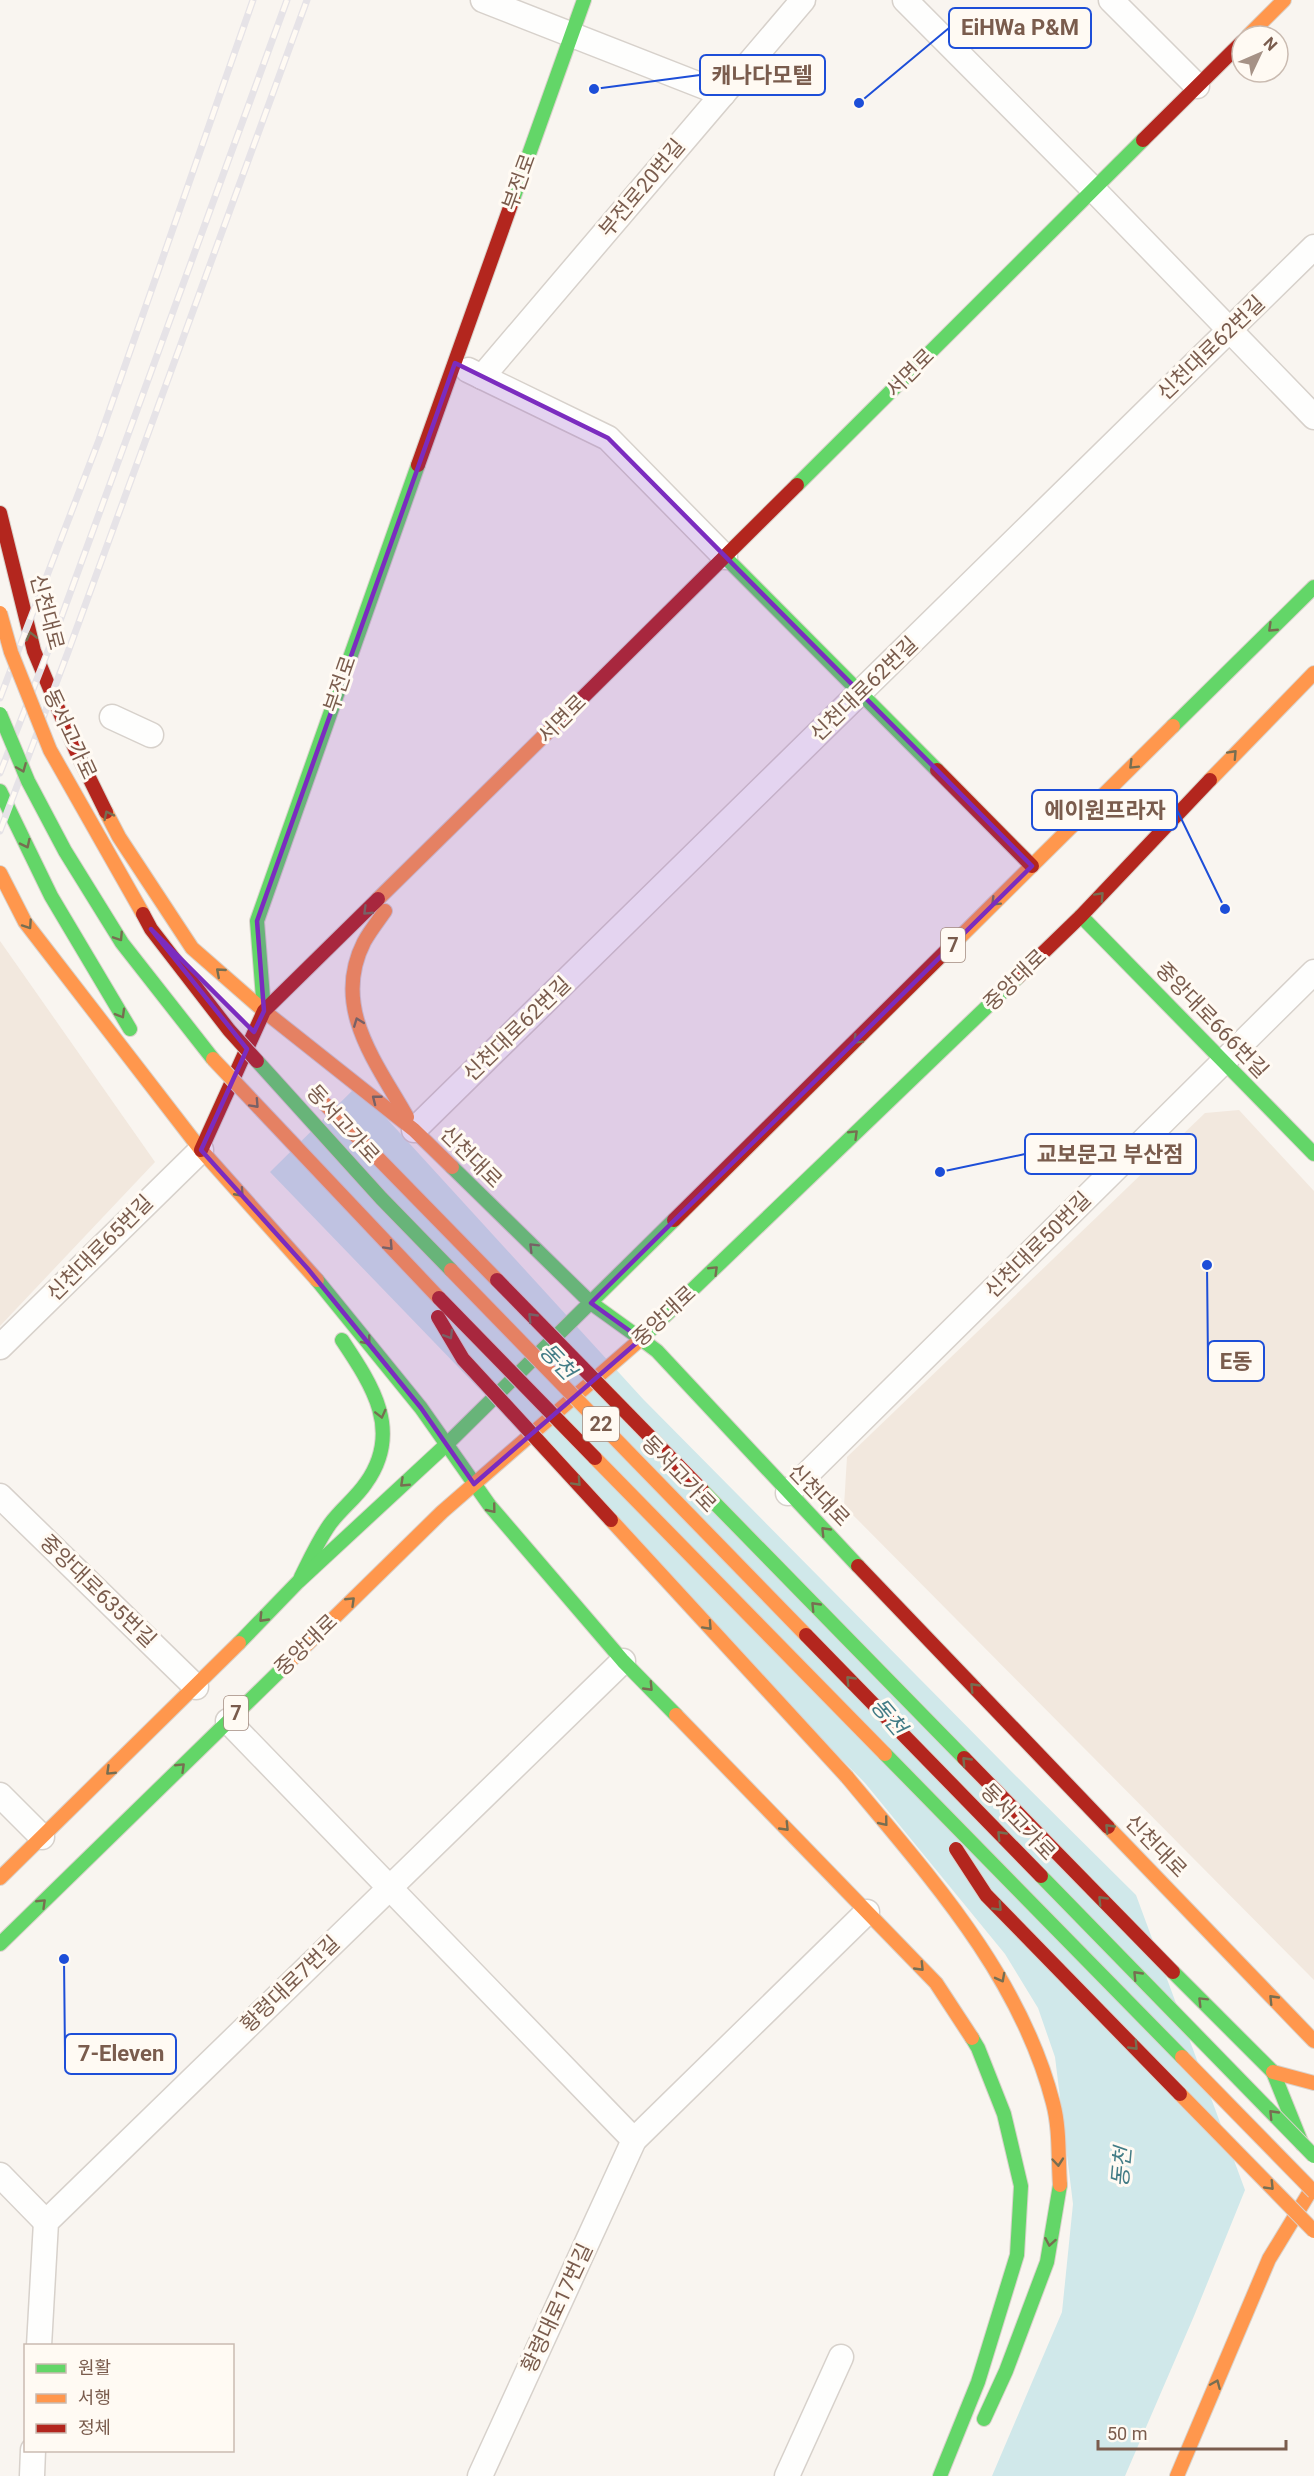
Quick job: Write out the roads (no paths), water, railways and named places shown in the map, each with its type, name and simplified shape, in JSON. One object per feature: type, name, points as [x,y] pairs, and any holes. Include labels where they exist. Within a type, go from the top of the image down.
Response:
[{"type":"main road","name":"부전로","points":[[264,1011],[257,921],[584,0]]},
{"type":"main road","points":[[1260,24],[1284,0]]},
{"type":"main road","name":"서면로","points":[[264,1011],[725,557],[1230,54]]},
{"type":"main road","name":"신천대로","points":[[0,513],[34,651],[76,751],[118,837],[192,948],[264,1011],[414,1130],[591,1303],[657,1351],[788,1493],[1314,2041]]},
{"type":"main road","points":[[725,557],[1032,866]]},
{"type":"main road","name":"7","points":[[0,1878],[196,1687],[298,1582],[447,1444],[591,1303],[1314,587]]},
{"type":"main road","name":"동서고가로","points":[[0,613],[11,652],[50,750],[152,929],[229,1030],[381,1198],[1314,2156]]},
{"type":"main road","name":"중앙대로","points":[[0,1944],[474,1484],[641,1339],[1081,916],[1269,717],[1314,673]]},
{"type":"main road","name":"22","points":[[0,714],[28,781],[65,851],[123,943],[203,1049],[408,1267],[1314,2192]]},
{"type":"main road","points":[[0,791],[51,896],[201,1150]]},
{"type":"main road","name":"서면로","points":[[414,1130],[371,1052],[356,1017],[351,994],[354,970],[364,942],[424,855]]},
{"type":"main road","points":[[0,873],[25,922],[201,1150],[308,1269],[421,1408],[490,1506],[623,1661],[936,1983],[978,2048],[1004,2114],[1021,2186],[1017,2255],[978,2382],[940,2476]]},
{"type":"main road","name":"중앙대로666번길","points":[[1081,916],[1314,1154]]},
{"type":"main road","points":[[152,929],[226,1004]]},
{"type":"main road","points":[[201,1150],[264,1011]]},
{"type":"main road","points":[[242,1020],[267,1045]]},
{"type":"main road","points":[[317,1096],[1273,2072],[1314,2173]]},
{"type":"main road","points":[[408,1267],[463,1359],[847,1777],[960,1915],[998,1971],[1036,2046],[1053,2105],[1060,2185],[1047,2262],[1006,2371],[977,2434]]},
{"type":"main road","points":[[308,1269],[321,1309]]},
{"type":"main road","points":[[298,1582],[329,1525],[368,1480],[384,1445],[383,1415],[366,1375],[334,1328]]},
{"type":"main road","points":[[918,1790],[986,1895],[1314,2231]]},
{"type":"main road","points":[[1273,2072],[1314,2083]]},
{"type":"main road","points":[[1177,2476],[1269,2259],[1314,2185]]},
{"type":"street","points":[[483,0],[723,94]]},
{"type":"street","name":"부전로20번길","points":[[482,377],[804,0]]},
{"type":"street","points":[[905,0],[1093,189],[1314,417]]},
{"type":"street","points":[[1111,0],[1197,86]]},
{"type":"street","name":"신천대로62번길","points":[[414,1130],[1314,247]]},
{"type":"street","points":[[455,363],[608,438],[725,557]]},
{"type":"street","points":[[112,717],[151,735]]},
{"type":"street","name":"신천대로50번길","points":[[788,1493],[1314,972]]},
{"type":"street","name":"신천대로65번길","points":[[0,1347],[201,1150]]},
{"type":"street","name":"중앙대로635번길","points":[[0,1496],[196,1687]]},
{"type":"street","name":"황령대로7번길","points":[[46,2222],[623,1661]]},
{"type":"street","points":[[228,1721],[634,2140]]},
{"type":"street","points":[[0,1795],[42,1837]]},
{"type":"street","name":"황령대로17번길","points":[[480,2476],[634,2140],[867,1912]]},
{"type":"street","points":[[0,2175],[46,2222],[39,2344]]},
{"type":"street","points":[[787,2476],[840,2357]]},
{"type":"street","points":[[32,2476],[33,2452]]},
{"type":"water","name":"동천","points":[[357,1086],[643,1399],[1136,1895],[1245,2190],[1125,2476],[992,2476],[1062,2312],[1073,2204],[1055,2057],[1038,2008],[1005,1954],[865,1783],[569,1482],[270,1172]]},
{"type":"railway","points":[[0,698],[99,440],[253,0]]},
{"type":"railway","points":[[0,773],[61,618],[287,0]]},
{"type":"railway","points":[[0,831],[307,0]]},
{"type":"place","name":"캐나다모텔","points":[[594,89]]},
{"type":"place","name":"EiHWa P&M","points":[[859,103]]},
{"type":"place","name":"에이원프라자","points":[[1225,909]]},
{"type":"place","name":"교보문고 부산점","points":[[940,1172]]},
{"type":"place","name":"E동","points":[[1207,1265]]},
{"type":"place","name":"7-Eleven","points":[[64,1959]]}]
